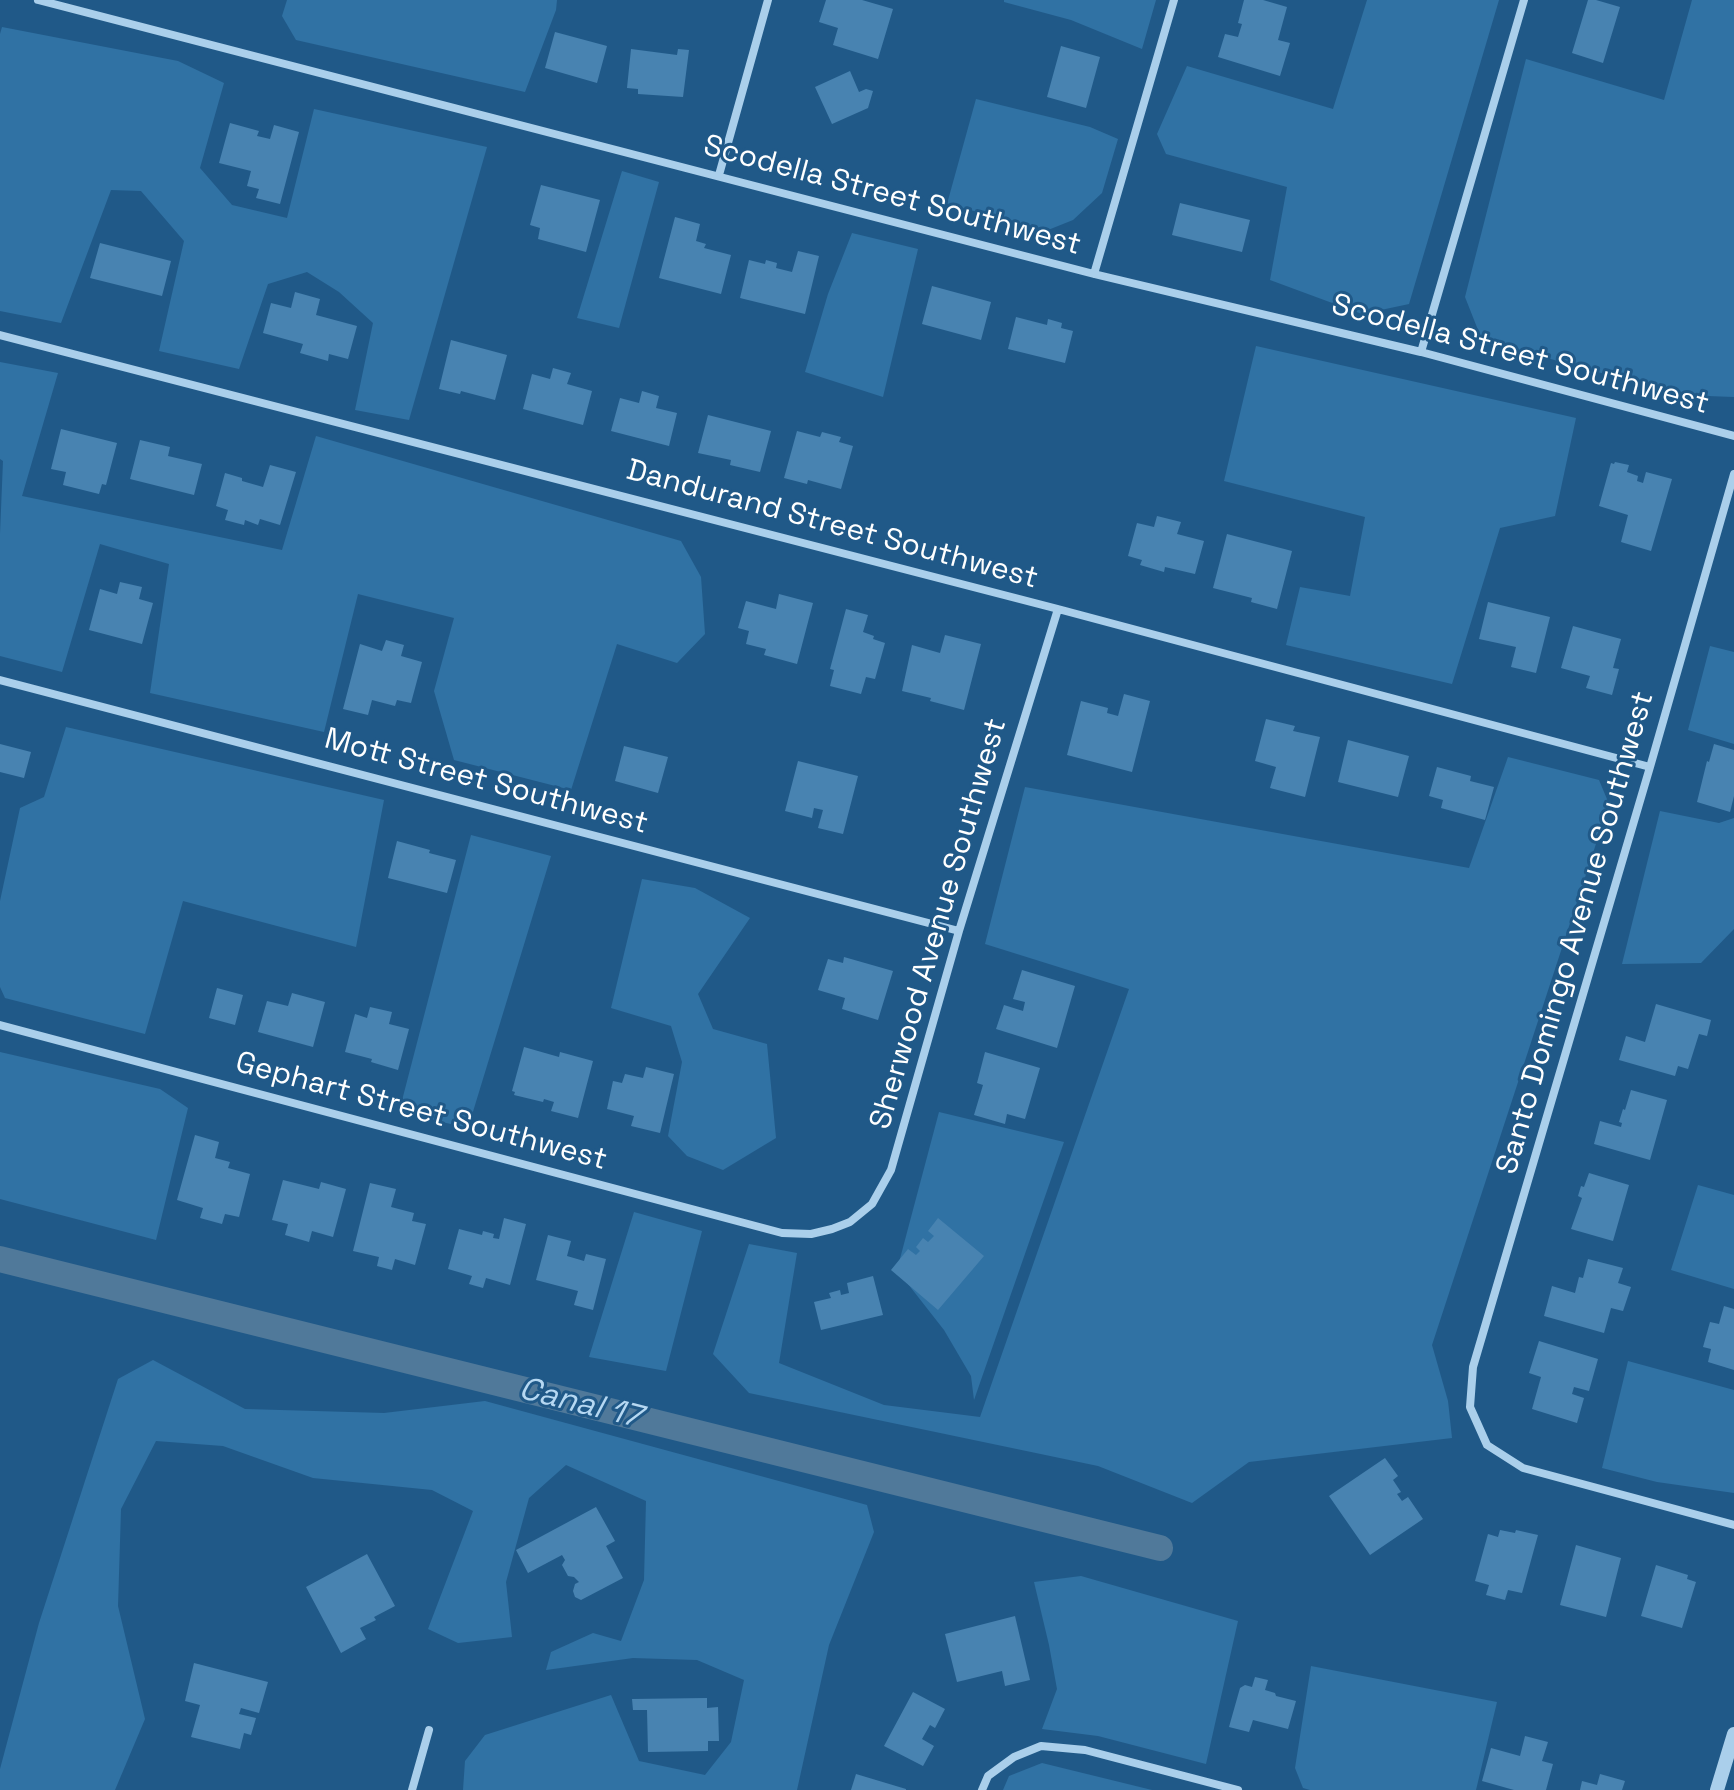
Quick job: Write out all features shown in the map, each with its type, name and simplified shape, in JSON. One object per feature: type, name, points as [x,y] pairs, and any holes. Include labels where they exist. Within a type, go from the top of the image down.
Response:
[{"type":"street","name":"Scodella Street Southwest","points":[[38,0],[1094,274],[1421,352],[1734,436]]},
{"type":"street","points":[[719,175],[768,0]]},
{"type":"street","points":[[1094,274],[1174,0]]},
{"type":"street","points":[[1421,352],[1524,0]]},
{"type":"street","name":"Dandurand Street Southwest","points":[[0,335],[1058,609],[1650,767]]},
{"type":"street","name":"Santo Domingo Avenue Southwest","points":[[1734,474],[1473,1367],[1470,1407],[1487,1445],[1523,1468],[1734,1525]]},
{"type":"street","name":"Sherwood Avenue Southwest","points":[[832,1229],[850,1222],[872,1204],[891,1170],[959,931],[1058,609]]},
{"type":"street","name":"Mott Street Southwest","points":[[0,680],[959,931]]},
{"type":"street","name":"Gephart Street Southwest","points":[[0,1025],[782,1233],[811,1234],[832,1229]]},
{"type":"street","points":[[412,1790],[429,1730]]},
{"type":"street","points":[[1717,1790],[1734,1734]]},
{"type":"street","points":[[982,1790],[988,1776],[1014,1757],[1041,1746],[1085,1750],[1238,1790]]},
{"type":"shaded area","points":[[287,0],[557,0],[525,92],[296,40],[282,16]]},
{"type":"shaded area","points":[[1004,0],[1156,0],[1142,49],[1071,20]]},
{"type":"shaded area","points":[[1367,0],[1499,0],[1409,304],[1362,314],[1270,280],[1287,187],[1166,154],[1157,134],[1187,66],[1333,109]]},
{"type":"shaded area","points":[[1692,0],[1734,0],[1734,397],[1681,395],[1482,340],[1465,297],[1526,59],[1664,100]]},
{"type":"shaded area","points":[[2,27],[178,61],[224,83],[200,168],[232,205],[287,218],[314,109],[487,147],[409,420],[355,410],[373,323],[339,292],[307,272],[268,284],[239,369],[159,351],[184,241],[141,191],[111,190],[61,323],[0,311]]},
{"type":"shaded area","points":[[976,99],[1090,127],[1118,139],[1102,193],[1073,220],[1048,230],[947,204]]},
{"type":"shaded area","points":[[622,171],[659,182],[619,328],[577,318]]},
{"type":"shaded area","points":[[852,233],[918,249],[883,397],[805,372],[828,294]]},
{"type":"shaded area","points":[[1256,346],[1576,418],[1555,516],[1500,528],[1452,684],[1286,645],[1300,587],[1350,596],[1365,517],[1224,481]]},
{"type":"shaded area","points":[[0,362],[58,373],[22,496],[282,550],[316,436],[681,541],[701,577],[705,634],[677,663],[617,644],[571,790],[454,760],[434,691],[454,618],[358,594],[324,732],[150,693],[169,564],[100,544],[62,672],[0,656],[3,461],[0,459]]},
{"type":"shaded area","points":[[1710,646],[1734,652],[1734,744],[1688,730]]},
{"type":"shaded area","points":[[66,727],[384,800],[356,947],[183,901],[145,1034],[5,998],[0,987],[0,901],[20,808],[44,797]]},
{"type":"shaded area","points":[[1508,757],[1599,780],[1609,804],[1432,1345],[1448,1401],[1452,1438],[1249,1462],[1192,1503],[1098,1466],[749,1393],[713,1354],[749,1244],[797,1253],[779,1363],[884,1405],[980,1417],[1129,989],[985,944],[1025,787],[1469,868]]},
{"type":"shaded area","points":[[1660,811],[1719,823],[1734,818],[1734,929],[1701,963],[1622,964]]},
{"type":"shaded area","points":[[471,835],[551,856],[468,1128],[399,1112]]},
{"type":"shaded area","points":[[642,879],[695,888],[750,918],[698,994],[713,1029],[767,1044],[776,1138],[723,1170],[687,1156],[668,1136],[682,1062],[671,1026],[611,1008]]},
{"type":"shaded area","points":[[0,1052],[160,1089],[188,1108],[156,1240],[0,1199]]},
{"type":"shaded area","points":[[939,1112],[1064,1142],[974,1400],[971,1376],[944,1330],[897,1270]]},
{"type":"shaded area","points":[[1698,1185],[1734,1195],[1734,1289],[1671,1270]]},
{"type":"shaded area","points":[[634,1212],[702,1231],[666,1371],[589,1357]]},
{"type":"shaded area","points":[[153,1360],[245,1409],[384,1413],[485,1401],[867,1505],[874,1532],[829,1645],[797,1790],[463,1790],[465,1761],[485,1735],[611,1695],[639,1761],[705,1775],[731,1742],[744,1680],[697,1660],[633,1658],[546,1670],[551,1652],[593,1633],[621,1641],[644,1580],[646,1501],[566,1465],[529,1498],[506,1582],[512,1637],[458,1643],[428,1629],[473,1511],[432,1490],[313,1478],[223,1446],[156,1441],[121,1509],[118,1606],[145,1719],[115,1790],[0,1790],[0,1769],[39,1623],[118,1379]]},
{"type":"shaded area","points":[[1628,1361],[1734,1390],[1734,1493],[1657,1482],[1602,1468]]},
{"type":"shaded area","points":[[1081,1576],[1238,1621],[1206,1764],[1098,1736],[1042,1729],[1057,1689],[1034,1582]]},
{"type":"shaded area","points":[[1311,1666],[1497,1702],[1476,1790],[1303,1788],[1295,1768]]},
{"type":"shaded area","points":[[1042,1763],[1152,1790],[1003,1790],[1009,1776]]},
{"type":"building","points":[[826,0],[862,0],[893,9],[878,59],[833,45],[838,28],[819,22]]},
{"type":"building","points":[[1244,0],[1263,0],[1287,7],[1278,40],[1290,43],[1280,76],[1218,57],[1225,34],[1238,37]]},
{"type":"building","points":[[1588,0],[1620,7],[1603,63],[1572,53]]},
{"type":"building","points":[[555,32],[607,46],[597,83],[545,68]]},
{"type":"building","points":[[1061,46],[1100,57],[1086,108],[1047,97]]},
{"type":"building","points":[[631,49],[677,55],[678,49],[689,50],[683,97],[638,94],[638,89],[627,88]]},
{"type":"building","points":[[850,71],[859,92],[866,89],[873,91],[868,108],[832,124],[815,87]]},
{"type":"building","points":[[230,123],[259,131],[257,136],[270,139],[274,125],[299,132],[280,204],[256,198],[259,189],[247,186],[251,171],[219,163]]},
{"type":"building","points":[[541,185],[600,200],[586,252],[538,239],[540,228],[530,225]]},
{"type":"building","points":[[1180,203],[1250,220],[1242,252],[1172,235]]},
{"type":"building","points":[[675,217],[700,224],[696,241],[706,244],[704,248],[731,255],[721,294],[659,278]]},
{"type":"building","points":[[100,243],[171,261],[162,296],[90,278]]},
{"type":"building","points":[[798,251],[819,256],[805,314],[740,298],[749,260],[777,263],[776,268],[792,272]]},
{"type":"building","points":[[932,286],[991,302],[981,340],[922,324]]},
{"type":"building","points":[[295,292],[320,299],[316,315],[357,326],[348,359],[329,354],[328,361],[300,353],[303,344],[263,333],[271,303],[291,308]]},
{"type":"building","points":[[1016,317],[1047,325],[1048,319],[1062,323],[1061,328],[1073,331],[1065,363],[1008,349]]},
{"type":"building","points":[[451,340],[507,355],[495,400],[439,389]]},
{"type":"building","points":[[553,368],[571,373],[567,384],[592,391],[583,425],[523,409],[532,374],[550,379]]},
{"type":"building","points":[[642,391],[659,396],[656,408],[677,413],[669,446],[611,431],[620,398],[639,403]]},
{"type":"building","points":[[708,415],[771,431],[760,472],[730,465],[731,460],[698,453]]},
{"type":"building","points":[[61,429],[117,443],[106,485],[102,484],[99,494],[63,485],[66,472],[51,469]]},
{"type":"building","points":[[797,431],[820,437],[822,432],[841,437],[839,442],[853,446],[841,489],[808,480],[807,484],[784,478]]},
{"type":"building","points":[[140,440],[170,447],[168,456],[202,464],[194,495],[130,479]]},
{"type":"building","points":[[1611,463],[1629,465],[1627,472],[1638,476],[1637,481],[1643,483],[1646,472],[1672,479],[1651,551],[1621,542],[1628,515],[1599,506]]},
{"type":"building","points":[[270,465],[296,472],[280,525],[260,519],[258,525],[245,520],[244,525],[225,520],[228,510],[216,506],[225,473],[263,487]]},
{"type":"building","points":[[1157,516],[1181,522],[1177,534],[1204,541],[1195,574],[1165,567],[1164,572],[1140,565],[1142,560],[1128,556],[1137,523],[1154,527]]},
{"type":"building","points":[[1227,534],[1292,551],[1277,609],[1251,602],[1252,598],[1213,588]]},
{"type":"building","points":[[120,582],[142,587],[139,599],[153,603],[142,644],[89,630],[100,589],[117,594]]},
{"type":"building","points":[[779,594],[813,603],[797,664],[764,655],[766,649],[746,644],[749,631],[738,628],[746,601],[776,609]]},
{"type":"building","points":[[1488,602],[1550,617],[1536,673],[1511,667],[1516,647],[1479,639]]},
{"type":"building","points":[[846,609],[868,615],[863,632],[885,643],[875,679],[866,677],[861,694],[830,686],[834,670],[830,669]]},
{"type":"building","points":[[1573,626],[1621,639],[1613,668],[1619,669],[1612,695],[1586,688],[1590,676],[1561,668]]},
{"type":"building","points":[[945,635],[981,644],[964,710],[902,691],[912,645],[940,653]]},
{"type":"building","points":[[386,640],[404,645],[401,656],[422,662],[411,703],[397,700],[395,706],[372,700],[368,715],[343,709],[360,644],[382,651]]},
{"type":"building","points":[[1124,694],[1150,701],[1132,772],[1067,755],[1081,701],[1108,708],[1107,713],[1118,716]]},
{"type":"building","points":[[1266,719],[1295,726],[1293,731],[1320,737],[1305,797],[1270,788],[1276,767],[1255,761]]},
{"type":"building","points":[[1348,740],[1409,756],[1398,797],[1338,782]]},
{"type":"building","points":[[0,744],[31,752],[24,778],[0,772]]},
{"type":"building","points":[[1714,744],[1734,750],[1734,796],[1730,812],[1697,802]]},
{"type":"building","points":[[624,746],[668,757],[658,793],[615,781]]},
{"type":"building","points":[[798,761],[858,776],[843,834],[818,828],[823,810],[814,808],[812,818],[785,811]]},
{"type":"building","points":[[1437,767],[1471,776],[1470,781],[1494,787],[1485,820],[1441,808],[1443,800],[1429,796]]},
{"type":"building","points":[[397,841],[456,860],[447,893],[388,878]]},
{"type":"building","points":[[844,957],[893,971],[878,1020],[842,1009],[845,998],[818,990],[828,959],[843,963]]},
{"type":"building","points":[[1022,970],[1075,986],[1057,1048],[996,1029],[1004,1005],[1023,1011],[1025,1002],[1013,999]]},
{"type":"building","points":[[217,988],[243,995],[235,1025],[209,1018]]},
{"type":"building","points":[[292,993],[325,1002],[313,1047],[258,1032],[267,1001],[288,1006]]},
{"type":"building","points":[[1656,1004],[1711,1020],[1707,1036],[1699,1034],[1688,1069],[1678,1066],[1675,1076],[1619,1060],[1626,1036],[1645,1042]]},
{"type":"building","points":[[370,1007],[392,1012],[389,1024],[409,1029],[398,1070],[345,1052],[355,1014],[367,1018]]},
{"type":"building","points":[[524,1047],[559,1057],[560,1052],[593,1061],[578,1118],[551,1111],[554,1102],[514,1095],[512,1091]]},
{"type":"building","points":[[985,1052],[1040,1068],[1025,1119],[1007,1114],[1005,1124],[974,1115],[983,1085],[977,1083]]},
{"type":"building","points":[[646,1067],[674,1074],[660,1133],[631,1126],[634,1116],[607,1109],[613,1081],[622,1083],[625,1074],[643,1078]]},
{"type":"building","points":[[1631,1090],[1667,1100],[1650,1160],[1594,1144],[1600,1121],[1621,1127],[1622,1123],[1619,1122]]},
{"type":"building","points":[[195,1135],[219,1142],[215,1158],[230,1162],[228,1168],[250,1174],[239,1217],[225,1214],[222,1224],[200,1218],[203,1208],[177,1200]]},
{"type":"building","points":[[1589,1173],[1629,1185],[1613,1241],[1571,1229],[1582,1198],[1578,1196],[1581,1186],[1584,1187]]},
{"type":"building","points":[[283,1180],[319,1189],[321,1182],[346,1189],[333,1237],[312,1231],[309,1242],[285,1235],[288,1224],[272,1220]]},
{"type":"building","points":[[370,1183],[396,1189],[391,1207],[414,1213],[412,1221],[426,1224],[415,1265],[395,1259],[392,1270],[377,1266],[379,1257],[353,1251]]},
{"type":"building","points":[[504,1218],[526,1224],[510,1285],[486,1278],[483,1288],[469,1284],[472,1276],[448,1269],[459,1229],[482,1235],[483,1231],[499,1239]]},
{"type":"building","points":[[938,1218],[984,1256],[938,1310],[891,1270],[908,1249],[916,1255],[920,1251],[916,1247],[923,1238],[928,1242],[934,1236],[928,1231]]},
{"type":"building","points":[[548,1235],[571,1241],[567,1256],[584,1261],[586,1254],[606,1259],[593,1310],[574,1305],[578,1291],[536,1280]]},
{"type":"building","points":[[1588,1259],[1623,1268],[1618,1283],[1631,1287],[1623,1311],[1611,1308],[1604,1333],[1544,1316],[1552,1286],[1575,1293]]},
{"type":"building","points":[[873,1276],[883,1315],[821,1330],[814,1302],[831,1298],[829,1293],[840,1290],[841,1295],[849,1293],[847,1283]]},
{"type":"building","points":[[1724,1306],[1734,1309],[1734,1370],[1708,1362],[1711,1349],[1703,1347],[1710,1322],[1719,1324]]},
{"type":"building","points":[[1539,1341],[1598,1359],[1589,1391],[1574,1387],[1572,1394],[1584,1398],[1577,1423],[1532,1409],[1541,1377],[1529,1373]]},
{"type":"building","points":[[1385,1458],[1398,1476],[1393,1480],[1401,1492],[1397,1494],[1402,1501],[1408,1497],[1423,1519],[1370,1555],[1329,1496]]},
{"type":"building","points":[[596,1507],[615,1541],[606,1546],[623,1578],[581,1600],[575,1597],[573,1591],[579,1582],[568,1576],[562,1565],[565,1560],[562,1555],[528,1573],[516,1550]]},
{"type":"building","points":[[1500,1530],[1538,1535],[1522,1593],[1508,1590],[1505,1600],[1486,1595],[1489,1585],[1475,1581],[1488,1534],[1498,1537]]},
{"type":"building","points":[[1576,1545],[1621,1558],[1606,1617],[1560,1605]]},
{"type":"building","points":[[367,1554],[395,1606],[360,1628],[366,1639],[341,1653],[306,1587]]},
{"type":"building","points":[[1656,1565],[1688,1575],[1687,1579],[1696,1582],[1682,1628],[1641,1616]]},
{"type":"building","points":[[1015,1616],[1030,1680],[1005,1686],[1002,1671],[957,1682],[945,1634]]},
{"type":"building","points":[[194,1663],[268,1682],[259,1713],[241,1708],[239,1714],[256,1718],[251,1735],[244,1733],[240,1749],[191,1737],[200,1705],[185,1701]]},
{"type":"building","points":[[1255,1677],[1268,1680],[1265,1690],[1296,1701],[1288,1729],[1253,1720],[1249,1732],[1229,1727],[1240,1688],[1245,1685],[1252,1687]]},
{"type":"building","points":[[913,1692],[945,1709],[935,1728],[930,1725],[922,1739],[934,1746],[923,1766],[884,1746]]},
{"type":"building","points":[[707,1698],[707,1708],[718,1707],[719,1741],[708,1741],[708,1751],[648,1752],[647,1710],[633,1710],[632,1699]]},
{"type":"building","points":[[1525,1736],[1548,1742],[1542,1761],[1553,1764],[1546,1790],[1514,1790],[1482,1781],[1491,1748],[1520,1756]]},
{"type":"building","points":[[856,1774],[906,1789],[906,1790],[851,1790]]},
{"type":"building","points":[[1600,1774],[1625,1781],[1622,1790],[1580,1790],[1582,1781],[1597,1785]]},
{"type":"waterway","name":"Canal 17","points":[[0,1259],[1160,1548]]}]
